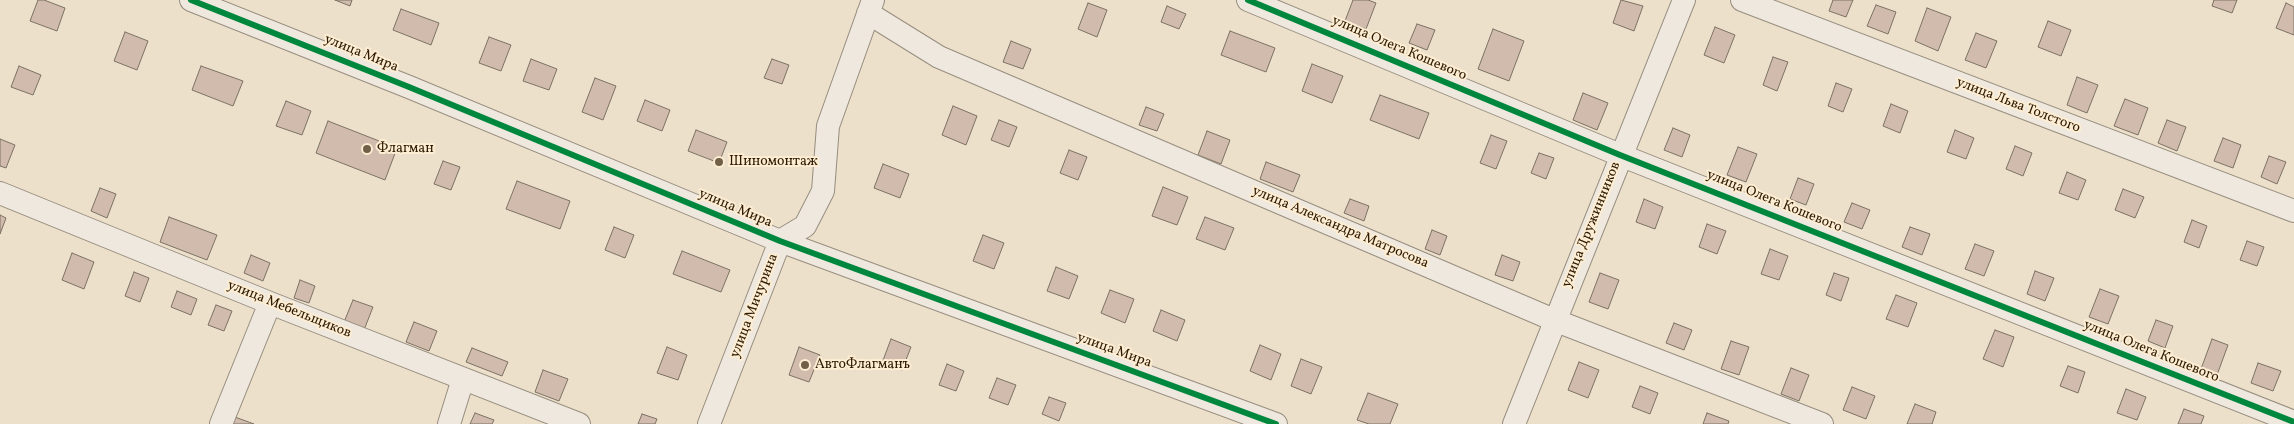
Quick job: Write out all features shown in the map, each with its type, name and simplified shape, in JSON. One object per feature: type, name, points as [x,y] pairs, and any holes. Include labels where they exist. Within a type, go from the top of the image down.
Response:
[{"type":"street","name":"улица Мира","points":[[191,0],[780,241],[1276,424]]},
{"type":"street","name":"улица Олега Кошевого","points":[[1248,0],[1620,155],[2294,422]]},
{"type":"street","name":"улица Дружинников","points":[[1514,424],[1620,155],[1684,0]]},
{"type":"street","name":"улица Льва Толстого","points":[[1742,0],[2294,211]]},
{"type":"street","name":"улица Мичурина","points":[[709,424],[780,241],[805,226],[823,191],[828,126],[870,7]]},
{"type":"street","name":"улица Александра Матросова","points":[[870,7],[939,57],[1554,320],[1822,424]]},
{"type":"street","name":"улица Мебельщиков","points":[[0,193],[270,303],[579,424]]},
{"type":"street","points":[[221,424],[270,303]]},
{"type":"street","points":[[449,424],[463,379]]},
{"type":"building","points":[[38,0],[44,0],[65,8],[57,31],[30,21]]},
{"type":"building","points":[[335,0],[352,0],[350,6]]},
{"type":"building","points":[[1353,0],[1368,0],[1376,3],[1366,29],[1345,21]]},
{"type":"building","points":[[1621,0],[1643,6],[1634,31],[1613,23]]},
{"type":"building","points":[[1833,0],[1853,0],[1846,17],[1829,11]]},
{"type":"building","points":[[2214,0],[2237,0],[2232,13],[2212,6]]},
{"type":"building","points":[[1088,3],[1107,10],[1097,37],[1078,29]]},
{"type":"building","points":[[2286,3],[2294,7],[2294,35],[2276,28]]},
{"type":"building","points":[[1876,5],[1896,12],[1888,34],[1867,26]]},
{"type":"building","points":[[1167,6],[1186,14],[1179,29],[1161,22]]},
{"type":"building","points":[[1927,8],[1951,17],[1938,51],[1915,41]]},
{"type":"building","points":[[401,9],[439,23],[431,45],[393,30]]},
{"type":"building","points":[[2048,21],[2071,30],[2061,56],[2038,47]]},
{"type":"building","points":[[1417,24],[1435,30],[1427,50],[1409,43]]},
{"type":"building","points":[[1715,27],[1735,35],[1724,63],[1704,55]]},
{"type":"building","points":[[1493,29],[1524,41],[1509,81],[1478,69]]},
{"type":"building","points":[[1230,31],[1275,48],[1266,72],[1221,55]]},
{"type":"building","points":[[125,32],[148,41],[137,70],[114,61]]},
{"type":"building","points":[[1976,33],[1997,41],[1986,68],[1965,60]]},
{"type":"building","points":[[489,37],[511,45],[501,71],[479,63]]},
{"type":"building","points":[[1011,41],[1031,49],[1023,69],[1003,62]]},
{"type":"building","points":[[1773,57],[1788,62],[1777,91],[1763,85]]},
{"type":"building","points":[[531,59],[557,69],[549,90],[523,81]]},
{"type":"building","points":[[772,59],[789,65],[782,84],[764,78]]},
{"type":"building","points":[[1312,64],[1343,76],[1332,103],[1302,91]]},
{"type":"building","points":[[19,66],[41,75],[33,95],[11,87]]},
{"type":"building","points":[[201,66],[243,81],[233,106],[192,90]]},
{"type":"building","points":[[2077,77],[2098,85],[2087,113],[2067,105]]},
{"type":"building","points":[[595,78],[616,86],[603,120],[582,112]]},
{"type":"building","points":[[1836,83],[1852,89],[1843,112],[1828,106]]},
{"type":"building","points":[[1583,93],[1608,103],[1597,130],[1573,120]]},
{"type":"building","points":[[1380,95],[1429,113],[1419,139],[1370,120]]},
{"type":"building","points":[[2125,99],[2148,108],[2138,135],[2114,126]]},
{"type":"building","points":[[645,100],[670,110],[662,131],[637,121]]},
{"type":"building","points":[[286,101],[311,111],[302,135],[276,126]]},
{"type":"building","points":[[1891,104],[1908,111],[1900,133],[1883,126]]},
{"type":"building","points":[[953,106],[977,116],[966,145],[942,135]]},
{"type":"building","points":[[1146,107],[1164,114],[1157,131],[1139,125]]},
{"type":"building","points":[[999,120],[1017,127],[1009,147],[991,140]]},
{"type":"building","points":[[2167,120],[2186,127],[2177,151],[2158,143]]},
{"type":"building","points":[[328,121],[397,148],[385,180],[316,153]]},
{"type":"building","points":[[1673,128],[1690,135],[1682,157],[1664,150]]},
{"type":"building","points":[[696,130],[727,142],[719,163],[688,151]]},
{"type":"building","points":[[1955,130],[1974,138],[1966,159],[1947,152]]},
{"type":"building","points":[[1207,131],[1230,140],[1221,164],[1198,155]]},
{"type":"building","points":[[1491,135],[1507,141],[1496,169],[1480,163]]},
{"type":"building","points":[[2223,138],[2241,145],[2233,168],[2214,161]]},
{"type":"building","points":[[0,139],[15,145],[6,168],[0,166]]},
{"type":"building","points":[[2015,146],[2032,153],[2023,176],[2006,169]]},
{"type":"building","points":[[1738,147],[1757,154],[1746,182],[1727,175]]},
{"type":"building","points":[[1069,150],[1087,157],[1078,180],[1060,173]]},
{"type":"building","points":[[1539,153],[1554,158],[1546,179],[1531,173]]},
{"type":"building","points":[[2269,156],[2286,162],[2277,184],[2261,177]]},
{"type":"building","points":[[443,161],[460,167],[451,190],[434,184]]},
{"type":"building","points":[[1266,162],[1300,175],[1293,192],[1260,179]]},
{"type":"building","points":[[883,164],[909,174],[900,198],[874,188]]},
{"type":"building","points":[[2067,172],[2086,180],[2078,200],[2059,193]]},
{"type":"building","points":[[1798,178],[1814,184],[1806,205],[1790,199]]},
{"type":"building","points":[[517,181],[570,201],[560,229],[506,209]]},
{"type":"building","points":[[1163,187],[1188,197],[1177,225],[1152,216]]},
{"type":"building","points":[[100,188],[116,194],[107,218],[91,211]]},
{"type":"building","points":[[2123,189],[2144,197],[2135,218],[2115,210]]},
{"type":"building","points":[[1350,199],[1369,206],[1364,221],[1344,213]]},
{"type":"building","points":[[1644,199],[1663,207],[1655,229],[1636,222]]},
{"type":"building","points":[[1852,203],[1870,210],[1862,229],[1844,222]]},
{"type":"building","points":[[0,215],[6,218],[0,234]]},
{"type":"building","points":[[169,217],[217,235],[207,260],[160,242]]},
{"type":"building","points":[[1205,217],[1234,228],[1225,250],[1196,239]]},
{"type":"building","points":[[2192,220],[2207,226],[2199,248],[2184,242]]},
{"type":"building","points":[[1707,224],[1726,231],[1717,254],[1699,247]]},
{"type":"building","points":[[614,227],[634,235],[625,258],[605,250]]},
{"type":"building","points":[[1910,227],[1930,234],[1922,255],[1902,247]]},
{"type":"building","points":[[1432,230],[1447,236],[1440,255],[1425,249]]},
{"type":"building","points":[[983,235],[1004,243],[994,269],[973,261]]},
{"type":"building","points":[[2247,241],[2264,247],[2257,266],[2240,260]]},
{"type":"building","points":[[1975,244],[1994,251],[1984,276],[1965,269]]},
{"type":"building","points":[[1770,249],[1788,256],[1779,280],[1761,274]]},
{"type":"building","points":[[682,251],[730,270],[721,292],[673,274]]},
{"type":"building","points":[[72,253],[94,262],[84,289],[62,280]]},
{"type":"building","points":[[251,255],[270,263],[263,281],[244,273]]},
{"type":"building","points":[[1502,255],[1520,262],[1513,281],[1495,275]]},
{"type":"building","points":[[1056,267],[1078,276],[1069,299],[1047,291]]},
{"type":"building","points":[[2035,271],[2054,278],[2045,301],[2027,294]]},
{"type":"building","points":[[134,272],[149,278],[140,302],[125,296]]},
{"type":"building","points":[[1600,273],[1619,280],[1608,309],[1589,302]]},
{"type":"building","points":[[1834,273],[1849,278],[1841,301],[1826,295]]},
{"type":"building","points":[[300,280],[315,286],[309,303],[294,298]]},
{"type":"building","points":[[2100,289],[2119,296],[2108,324],[2089,317]]},
{"type":"building","points":[[1110,290],[1134,299],[1125,323],[1101,313]]},
{"type":"building","points":[[177,291],[197,299],[191,315],[171,307]]},
{"type":"building","points":[[1896,295],[1917,303],[1908,327],[1886,319]]},
{"type":"building","points":[[353,300],[373,307],[364,330],[344,322]]},
{"type":"building","points":[[216,305],[232,311],[224,331],[208,325]]},
{"type":"building","points":[[1161,310],[1185,320],[1177,341],[1153,331]]},
{"type":"building","points":[[2156,320],[2173,326],[2165,348],[2148,341]]},
{"type":"building","points":[[414,322],[437,331],[429,351],[406,342]]},
{"type":"building","points":[[1674,323],[1692,330],[1684,350],[1666,343]]},
{"type":"building","points":[[1995,330],[2014,337],[2003,367],[1983,359]]},
{"type":"building","points":[[891,339],[911,347],[902,370],[882,363]]},
{"type":"building","points":[[2212,339],[2228,345],[2217,375],[2201,369]]},
{"type":"building","points":[[1731,341],[1749,347],[1739,375],[1721,369]]},
{"type":"building","points":[[1260,345],[1281,354],[1271,380],[1250,371]]},
{"type":"building","points":[[667,347],[687,355],[678,380],[657,373]]},
{"type":"building","points":[[799,347],[820,355],[809,382],[789,375]]},
{"type":"building","points":[[472,348],[508,362],[502,376],[466,362]]},
{"type":"building","points":[[1301,359],[1322,367],[1311,394],[1291,386]]},
{"type":"building","points":[[1579,362],[1599,370],[1588,398],[1568,390]]},
{"type":"building","points":[[2258,363],[2281,371],[2273,391],[2251,383]]},
{"type":"building","points":[[947,364],[964,371],[956,391],[939,385]]},
{"type":"building","points":[[2068,366],[2085,372],[2078,393],[2060,386]]},
{"type":"building","points":[[1791,368],[1809,375],[1799,401],[1781,394]]},
{"type":"building","points":[[543,370],[568,379],[559,401],[535,392]]},
{"type":"building","points":[[997,378],[1016,385],[1008,405],[989,398]]},
{"type":"building","points":[[1640,386],[1658,393],[1650,414],[1632,407]]},
{"type":"building","points":[[1852,387],[1875,396],[1866,419],[1843,410]]},
{"type":"building","points":[[2126,389],[2146,397],[2137,420],[2117,413]]},
{"type":"building","points":[[1368,393],[1398,404],[1390,424],[1369,424],[1357,420]]},
{"type":"building","points":[[1049,397],[1066,403],[1059,421],[1042,414]]},
{"type":"building","points":[[1915,404],[1936,412],[1932,424],[1907,424]]},
{"type":"building","points":[[2184,409],[2204,416],[2201,424],[2178,424]]},
{"type":"building","points":[[475,413],[494,420],[492,424],[470,424]]},
{"type":"building","points":[[1707,413],[1729,421],[1728,424],[1703,424]]},
{"type":"building","points":[[642,414],[657,419],[655,424],[638,424]]},
{"type":"building","points":[[235,417],[254,424],[232,424]]},
{"type":"cycle path","points":[[191,0],[409,87],[780,241],[1276,424]]},
{"type":"cycle path","points":[[1248,0],[1620,155],[2294,422]]},
{"type":"place","name":"Флагман","points":[[367,149]]},
{"type":"place","name":"Шиномонтаж","points":[[719,162]]},
{"type":"place","name":"АвтоФлагманъ","points":[[805,365]]}]
